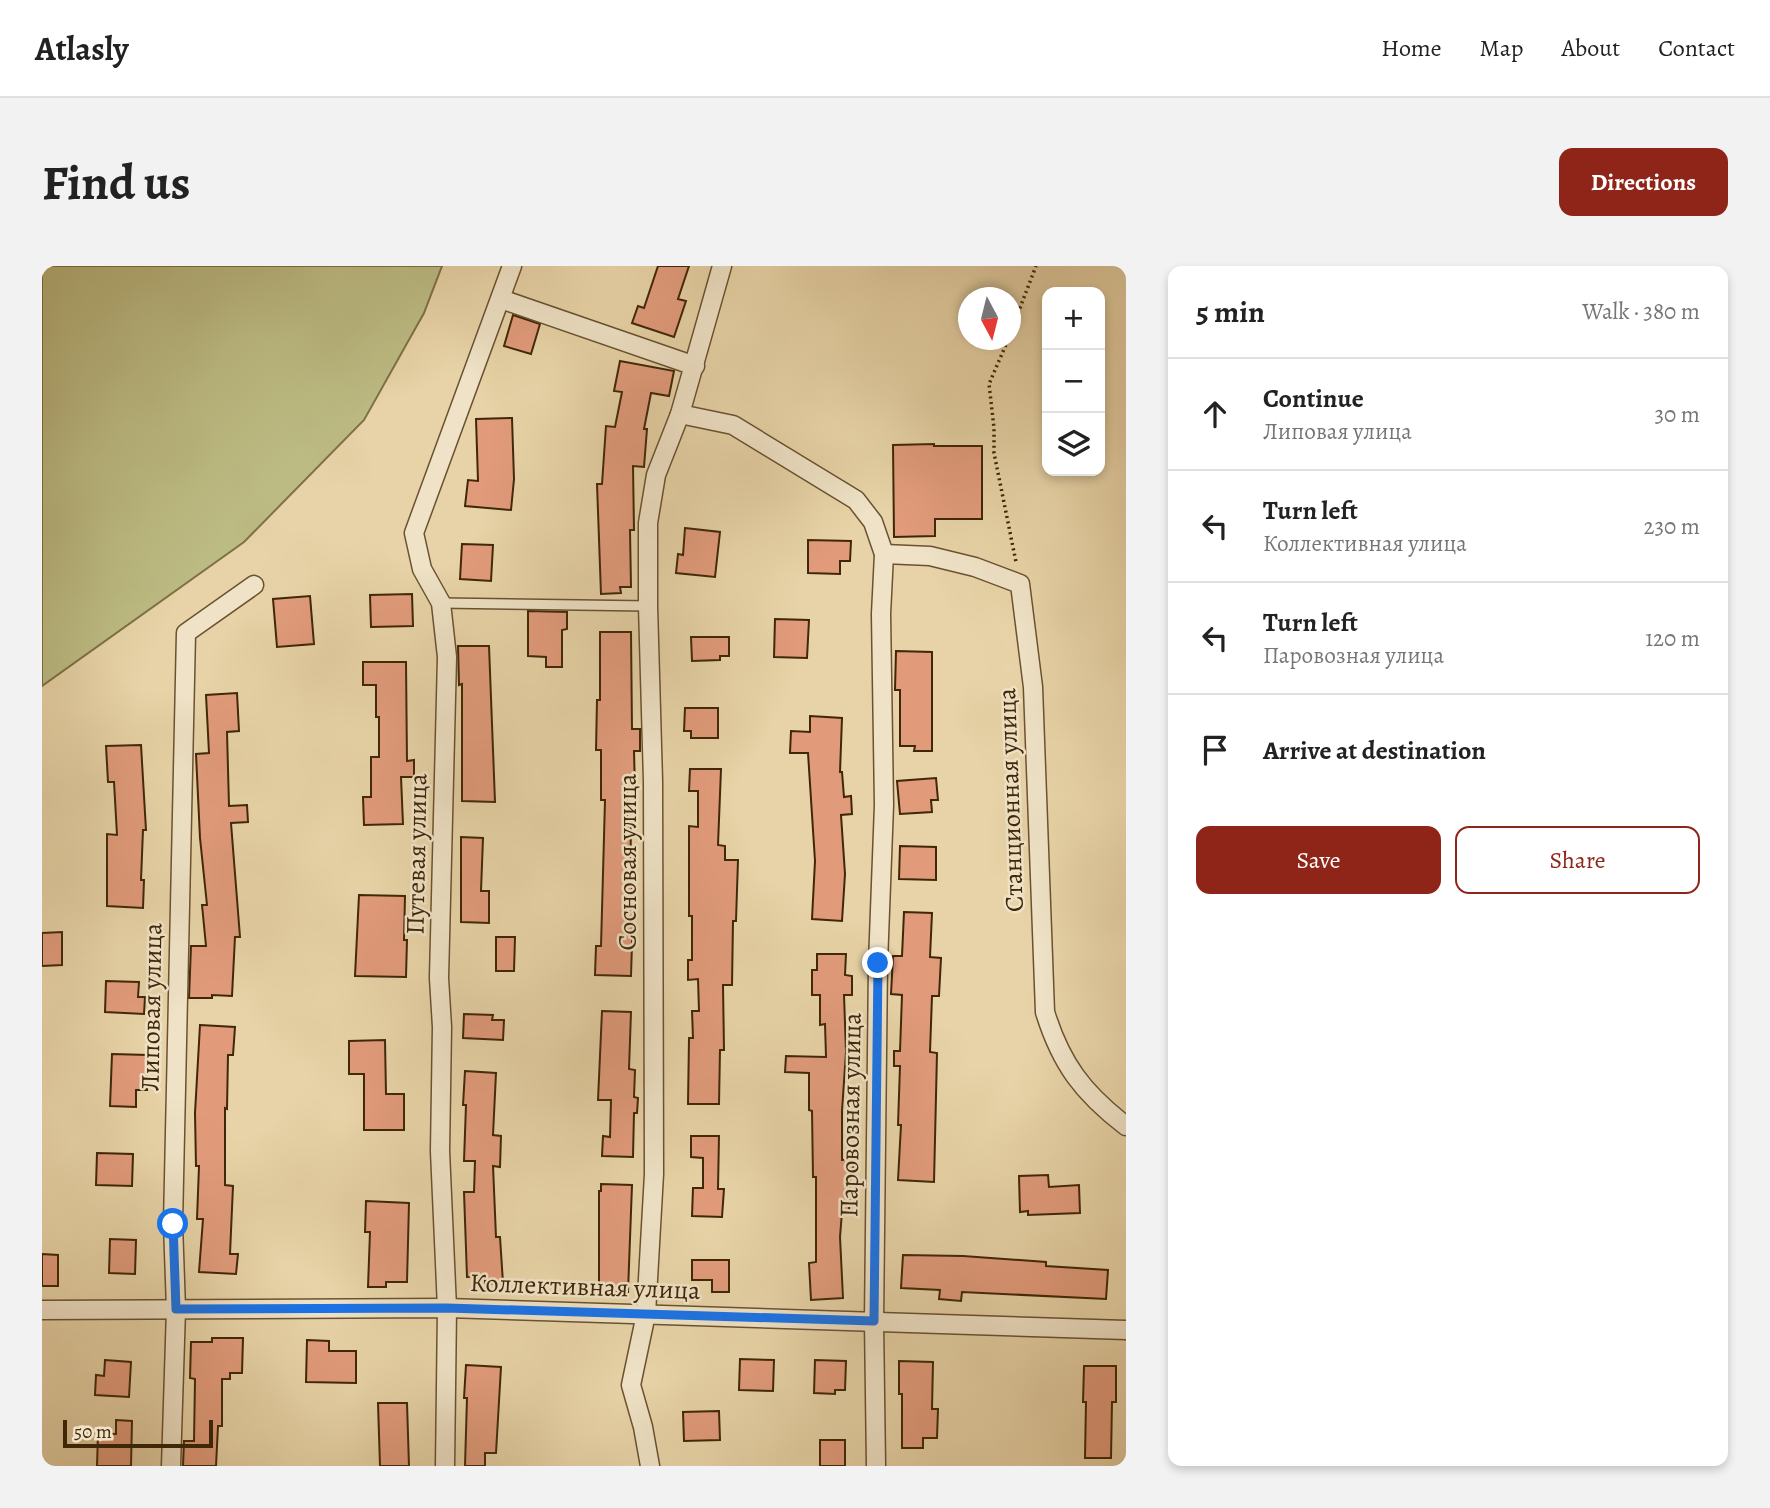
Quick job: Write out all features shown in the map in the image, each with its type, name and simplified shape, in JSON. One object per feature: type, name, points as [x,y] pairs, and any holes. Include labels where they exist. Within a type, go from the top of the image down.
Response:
[{"type":"street","name":"Путевая улица","points":[[445,1466],[447,1308],[440,1151],[442,1027],[439,978],[447,657],[441,603],[422,569],[414,533],[512,266]]},
{"type":"street","name":"Сосновая улица","points":[[650,1466],[631,1385],[646,1314],[654,1174],[649,523],[656,475],[680,414],[723,266]]},
{"type":"street","points":[[501,299],[695,366]]},
{"type":"street","points":[[680,414],[733,425],[856,500],[873,522],[884,554],[930,556],[975,567],[1020,584]]},
{"type":"street","name":"Паровозная улица","points":[[876,1466],[874,1321],[878,963],[884,805],[881,614],[884,554]]},
{"type":"street","name":"Станционная улица","points":[[1020,584],[1033,687],[1045,1012],[1054,1038],[1081,1086],[1126,1126]]},
{"type":"street","name":"Липовая улица","points":[[171,1466],[176,1309],[173,1224],[186,633],[254,585]]},
{"type":"street","name":"Коллективная улица","points":[[42,1310],[447,1308],[1126,1330]]},
{"type":"lane","points":[[441,603],[648,606]]},
{"type":"path","points":[[1021,305],[1036,266]]},
{"type":"path","points":[[1004,350],[989,384],[994,453],[1020,584]]},
{"type":"shaded area","points":[[42,266],[442,266],[424,313],[364,420],[244,542],[42,686]]},
{"type":"building","points":[[658,266],[689,266],[678,299],[686,301],[674,337],[632,323],[638,306],[644,308]]},
{"type":"building","points":[[513,315],[540,324],[531,354],[504,346]]},
{"type":"building","points":[[620,361],[674,371],[669,396],[651,393],[644,429],[647,429],[644,467],[633,466],[631,587],[620,587],[621,593],[601,594],[597,484],[602,484],[606,426],[615,427],[622,392],[614,391]]},
{"type":"building","points":[[512,418],[514,479],[511,510],[465,506],[468,480],[478,481],[476,419]]},
{"type":"building","points":[[893,445],[982,446],[982,519],[935,519],[935,536],[894,537]]},
{"type":"building","points":[[685,528],[720,532],[715,577],[676,573],[678,554],[683,555]]},
{"type":"building","points":[[808,540],[851,541],[850,561],[840,561],[840,574],[808,573]]},
{"type":"building","points":[[462,544],[493,545],[491,581],[460,579]]},
{"type":"building","points":[[412,594],[413,626],[371,627],[370,595]]},
{"type":"building","points":[[310,596],[314,644],[277,647],[273,599]]},
{"type":"building","points":[[528,611],[567,612],[567,629],[562,630],[562,667],[546,667],[546,657],[528,656]]},
{"type":"building","points":[[775,619],[809,620],[807,658],[774,657]]},
{"type":"building","points":[[600,632],[631,632],[632,729],[640,729],[640,751],[634,751],[635,790],[627,791],[627,826],[631,826],[630,884],[633,913],[631,976],[595,975],[596,946],[601,946],[605,800],[601,800],[601,750],[596,750],[597,700],[600,700]]},
{"type":"building","points":[[691,637],[729,637],[729,656],[720,656],[720,660],[692,661]]},
{"type":"building","points":[[458,646],[489,646],[495,802],[462,801],[462,684],[459,685]]},
{"type":"building","points":[[896,651],[932,652],[932,751],[914,751],[915,746],[900,746],[900,690],[895,690]]},
{"type":"building","points":[[363,662],[406,662],[407,761],[414,760],[414,777],[401,777],[403,824],[364,825],[363,797],[371,797],[371,757],[379,757],[379,717],[376,717],[376,685],[363,685]]},
{"type":"building","points":[[237,693],[239,731],[227,732],[229,806],[247,805],[248,822],[231,823],[240,937],[235,937],[232,996],[189,998],[191,946],[206,946],[202,905],[207,905],[200,838],[196,754],[209,753],[206,695]]},
{"type":"building","points":[[685,708],[718,708],[718,738],[691,738],[691,731],[684,731]]},
{"type":"building","points":[[810,716],[842,718],[840,772],[844,797],[851,796],[852,814],[841,815],[845,874],[842,921],[812,919],[815,861],[808,753],[790,753],[791,731],[810,732]]},
{"type":"building","points":[[141,745],[146,830],[143,830],[141,880],[144,880],[143,908],[107,906],[107,834],[117,835],[114,782],[108,782],[106,746]]},
{"type":"building","points":[[690,769],[721,769],[718,845],[725,846],[725,860],[738,860],[732,985],[723,985],[724,1050],[720,1050],[719,1104],[688,1104],[689,1038],[693,1038],[692,1011],[699,1011],[698,979],[688,980],[688,960],[692,960],[689,826],[698,827],[698,791],[689,791]]},
{"type":"building","points":[[936,778],[938,800],[931,800],[932,812],[900,814],[897,781]]},
{"type":"building","points":[[461,837],[483,838],[481,891],[489,891],[489,923],[461,922]]},
{"type":"building","points":[[900,846],[936,847],[936,880],[899,879]]},
{"type":"building","points":[[359,895],[405,896],[406,977],[355,976]]},
{"type":"building","points":[[904,912],[932,913],[930,957],[941,958],[939,996],[932,996],[930,1052],[937,1053],[934,1182],[898,1180],[900,1066],[894,1066],[894,1051],[900,1051],[902,995],[891,994],[893,956],[902,956]]},
{"type":"building","points":[[62,932],[62,965],[42,966],[42,933]]},
{"type":"building","points":[[496,937],[515,937],[514,971],[496,971]]},
{"type":"building","points":[[817,954],[846,954],[845,975],[852,976],[852,995],[844,995],[846,1052],[842,1160],[853,1159],[854,1176],[850,1176],[849,1212],[842,1212],[840,1237],[843,1298],[811,1300],[809,1263],[816,1262],[816,1177],[813,1177],[809,1073],[785,1072],[786,1056],[826,1057],[825,1024],[820,1025],[820,995],[812,995],[812,970],[817,970]]},
{"type":"building","points":[[106,981],[139,982],[138,997],[145,997],[144,1014],[105,1012]]},
{"type":"building","points":[[602,1011],[631,1012],[629,1069],[635,1070],[634,1097],[638,1098],[637,1113],[634,1113],[633,1157],[602,1156],[603,1136],[610,1137],[611,1100],[598,1100]]},
{"type":"building","points":[[464,1014],[493,1015],[492,1020],[504,1020],[503,1040],[463,1038]]},
{"type":"building","points":[[200,1025],[235,1027],[233,1055],[228,1055],[225,1185],[233,1186],[230,1254],[238,1254],[236,1274],[199,1272],[203,1219],[197,1219],[199,1166],[196,1166],[195,1113]]},
{"type":"building","points":[[385,1040],[386,1094],[404,1094],[404,1130],[364,1130],[364,1074],[349,1074],[349,1041]]},
{"type":"building","points":[[112,1054],[148,1055],[147,1090],[136,1090],[136,1107],[110,1106]]},
{"type":"building","points":[[465,1071],[496,1073],[493,1135],[501,1136],[500,1167],[493,1166],[496,1237],[500,1237],[503,1283],[485,1284],[485,1276],[467,1277],[464,1192],[474,1192],[475,1161],[464,1161]]},
{"type":"building","points":[[691,1136],[719,1136],[718,1189],[724,1189],[722,1217],[692,1216],[693,1188],[703,1188],[703,1158],[691,1157]]},
{"type":"building","points":[[97,1153],[133,1154],[132,1186],[96,1185]]},
{"type":"building","points":[[1048,1175],[1049,1187],[1079,1185],[1080,1213],[1028,1215],[1028,1211],[1020,1212],[1019,1176]]},
{"type":"building","points":[[601,1184],[632,1185],[628,1292],[599,1292]]},
{"type":"building","points":[[366,1201],[409,1203],[407,1282],[386,1282],[386,1287],[368,1287],[370,1232],[365,1232]]},
{"type":"building","points":[[110,1239],[136,1240],[135,1274],[109,1273]]},
{"type":"building","points":[[42,1254],[58,1255],[58,1286],[42,1286]]},
{"type":"building","points":[[903,1255],[1046,1262],[1046,1266],[1108,1270],[1106,1299],[962,1292],[961,1301],[939,1299],[940,1290],[901,1288]]},
{"type":"building","points":[[692,1260],[729,1260],[729,1292],[712,1292],[712,1280],[692,1280]]},
{"type":"building","points":[[212,1338],[243,1338],[242,1373],[230,1373],[230,1379],[222,1379],[222,1426],[218,1426],[216,1466],[183,1466],[184,1441],[194,1441],[195,1379],[190,1378],[191,1342],[212,1342]]},
{"type":"building","points":[[307,1340],[329,1341],[329,1351],[356,1351],[356,1383],[306,1382]]},
{"type":"building","points":[[740,1359],[774,1360],[773,1391],[739,1390]]},
{"type":"building","points":[[105,1360],[131,1362],[129,1397],[95,1395],[96,1375],[104,1376]]},
{"type":"building","points":[[815,1360],[846,1361],[845,1390],[835,1390],[835,1394],[814,1393]]},
{"type":"building","points":[[899,1361],[933,1362],[932,1409],[938,1409],[937,1438],[923,1438],[923,1448],[902,1448]]},
{"type":"building","points":[[466,1365],[501,1367],[496,1453],[485,1453],[485,1466],[465,1466]]},
{"type":"building","points":[[1084,1366],[1116,1366],[1111,1458],[1085,1458]]},
{"type":"building","points":[[378,1403],[407,1403],[409,1466],[380,1466]]},
{"type":"building","points":[[719,1411],[720,1440],[684,1441],[683,1412]]},
{"type":"building","points":[[116,1420],[132,1421],[131,1466],[97,1466],[98,1433],[116,1434]]},
{"type":"building","points":[[820,1440],[845,1440],[845,1466],[820,1466]]},
{"type":"route","points":[[173,1224],[176,1309],[447,1308],[874,1321],[878,963]]}]
